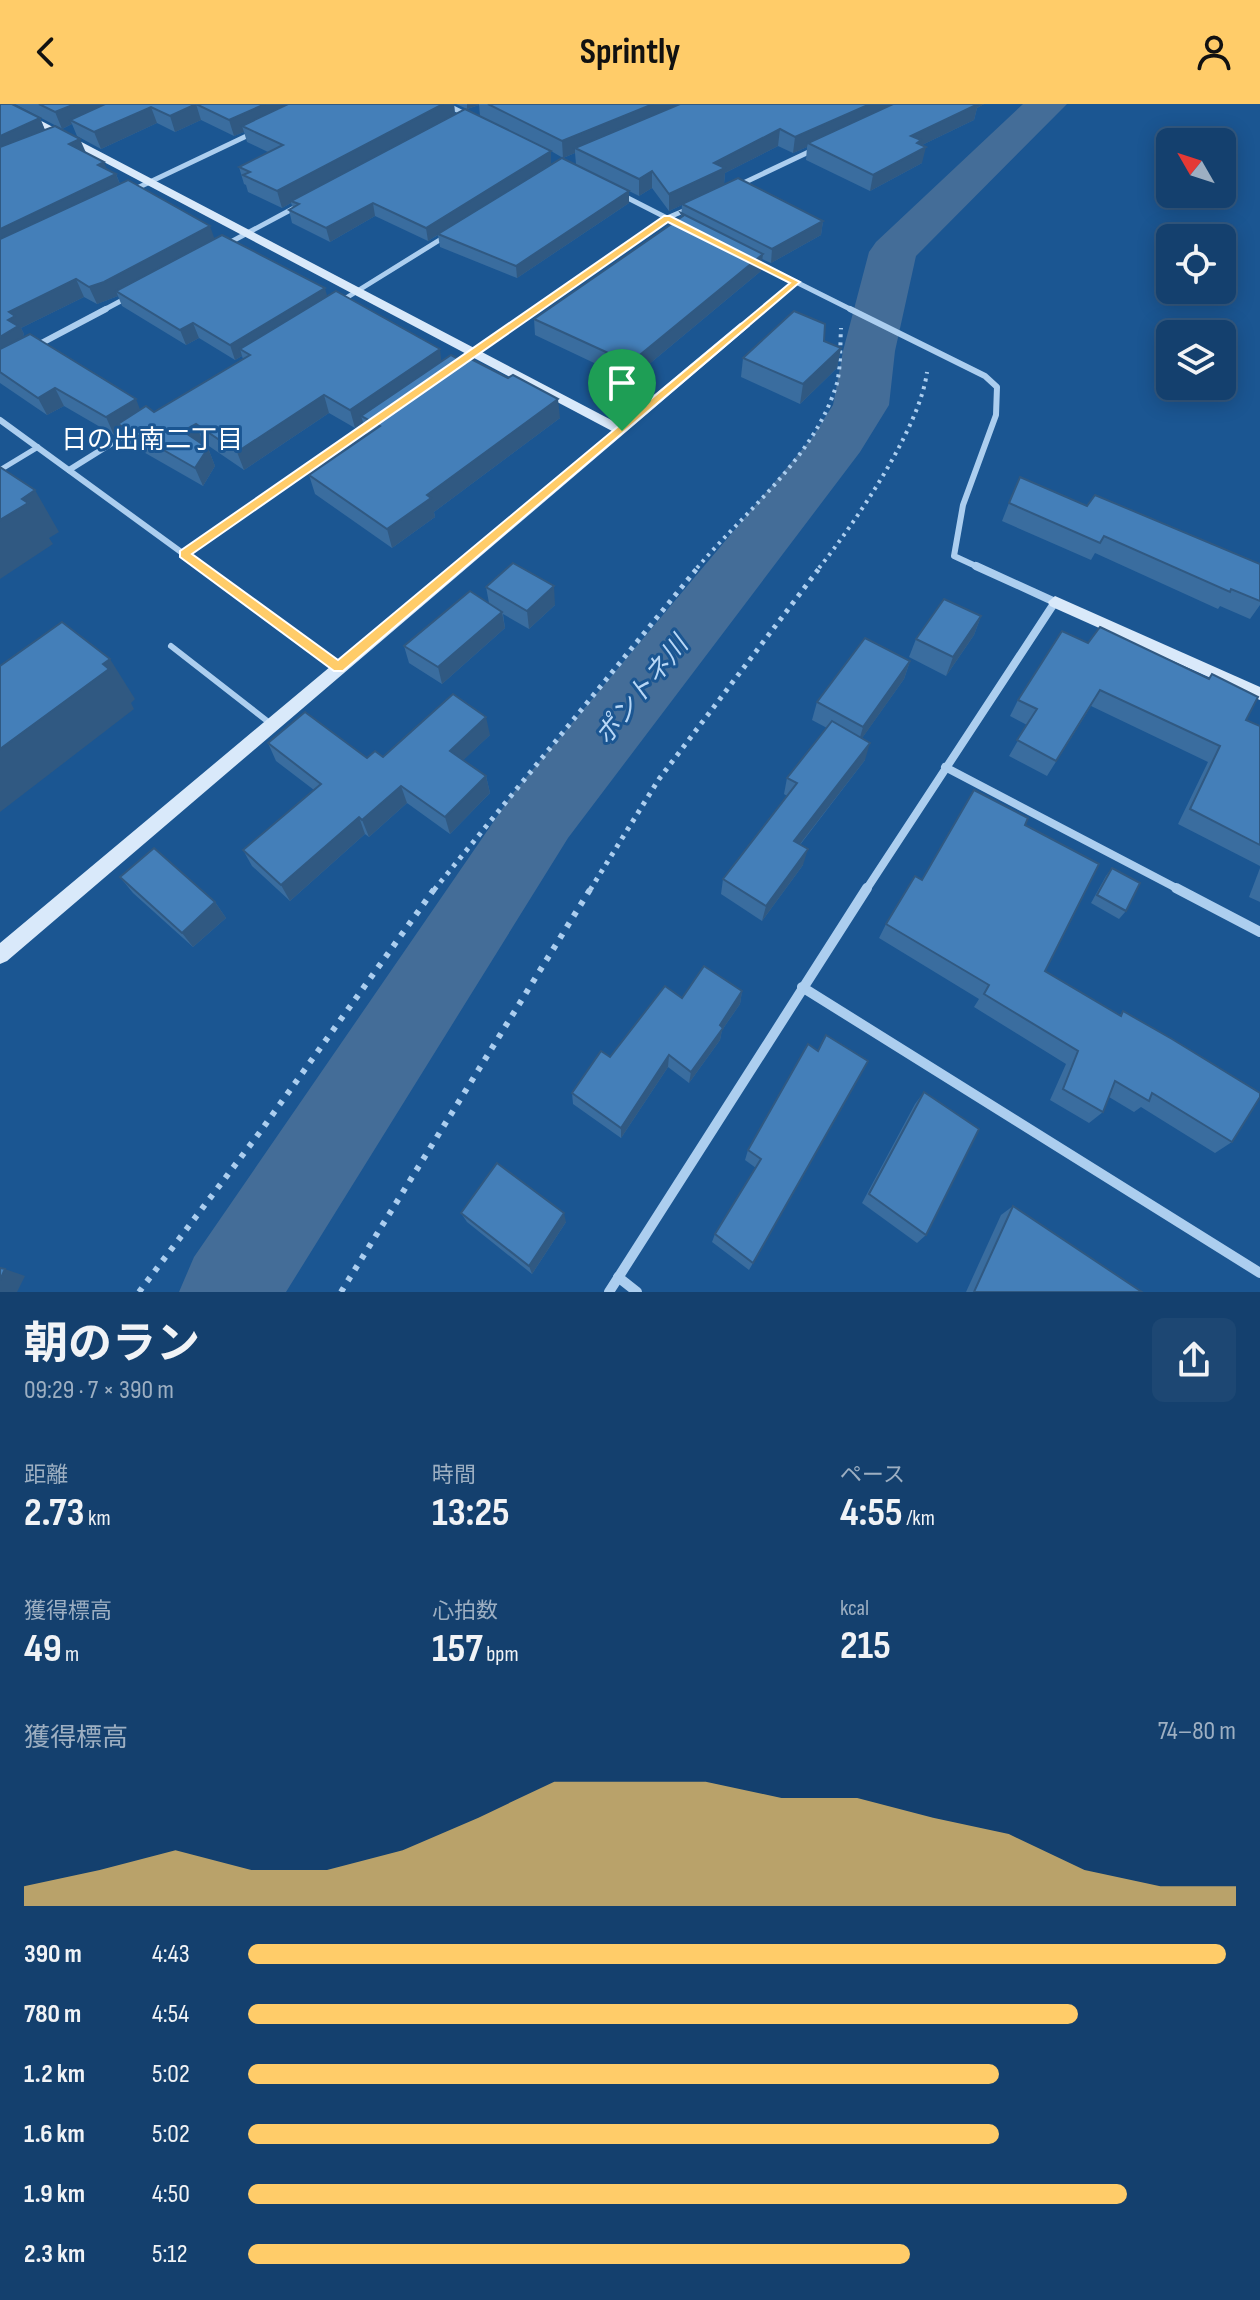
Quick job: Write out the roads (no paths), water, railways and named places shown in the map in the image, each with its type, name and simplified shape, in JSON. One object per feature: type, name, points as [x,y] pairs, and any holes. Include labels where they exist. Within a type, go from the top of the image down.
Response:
[{"type":"street","points":[[2,104],[622,431]]},
{"type":"street","points":[[445,104],[481,122]]},
{"type":"street","points":[[454,122],[482,110]]},
{"type":"street","points":[[49,141],[76,129]]},
{"type":"street","points":[[124,195],[259,130]]},
{"type":"street","points":[[722,192],[818,147]]},
{"type":"street","points":[[615,191],[682,225]]},
{"type":"street","points":[[220,247],[303,203]]},
{"type":"street","points":[[448,370],[667,218],[695,205]]},
{"type":"street","points":[[331,307],[460,227]]},
{"type":"street","points":[[739,254],[930,347],[985,376],[997,387],[996,415],[963,505],[954,556],[1260,694]]},
{"type":"street","points":[[0,955],[796,282]]},
{"type":"street","points":[[28,350],[138,291]]},
{"type":"street","points":[[0,420],[338,667]]},
{"type":"street","points":[[184,554],[373,423]]},
{"type":"street","points":[[69,470],[135,429]]},
{"type":"street","points":[[609,1292],[802,987],[1055,602]]},
{"type":"street","points":[[945,767],[1260,932]]},
{"type":"street","points":[[802,987],[1260,1273]]},
{"type":"street","points":[[618,1277],[637,1292]]},
{"type":"lane","points":[[0,470],[38,447]]},
{"type":"lane","points":[[171,646],[271,724]]},
{"type":"waterway","name":"ポントネ川","points":[[229,1292],[541,815],[831,452],[861,405],[869,351],[893,252],[1047,104]]},
{"type":"district","name":"日の出南二丁目","points":[[152,439]]}]
